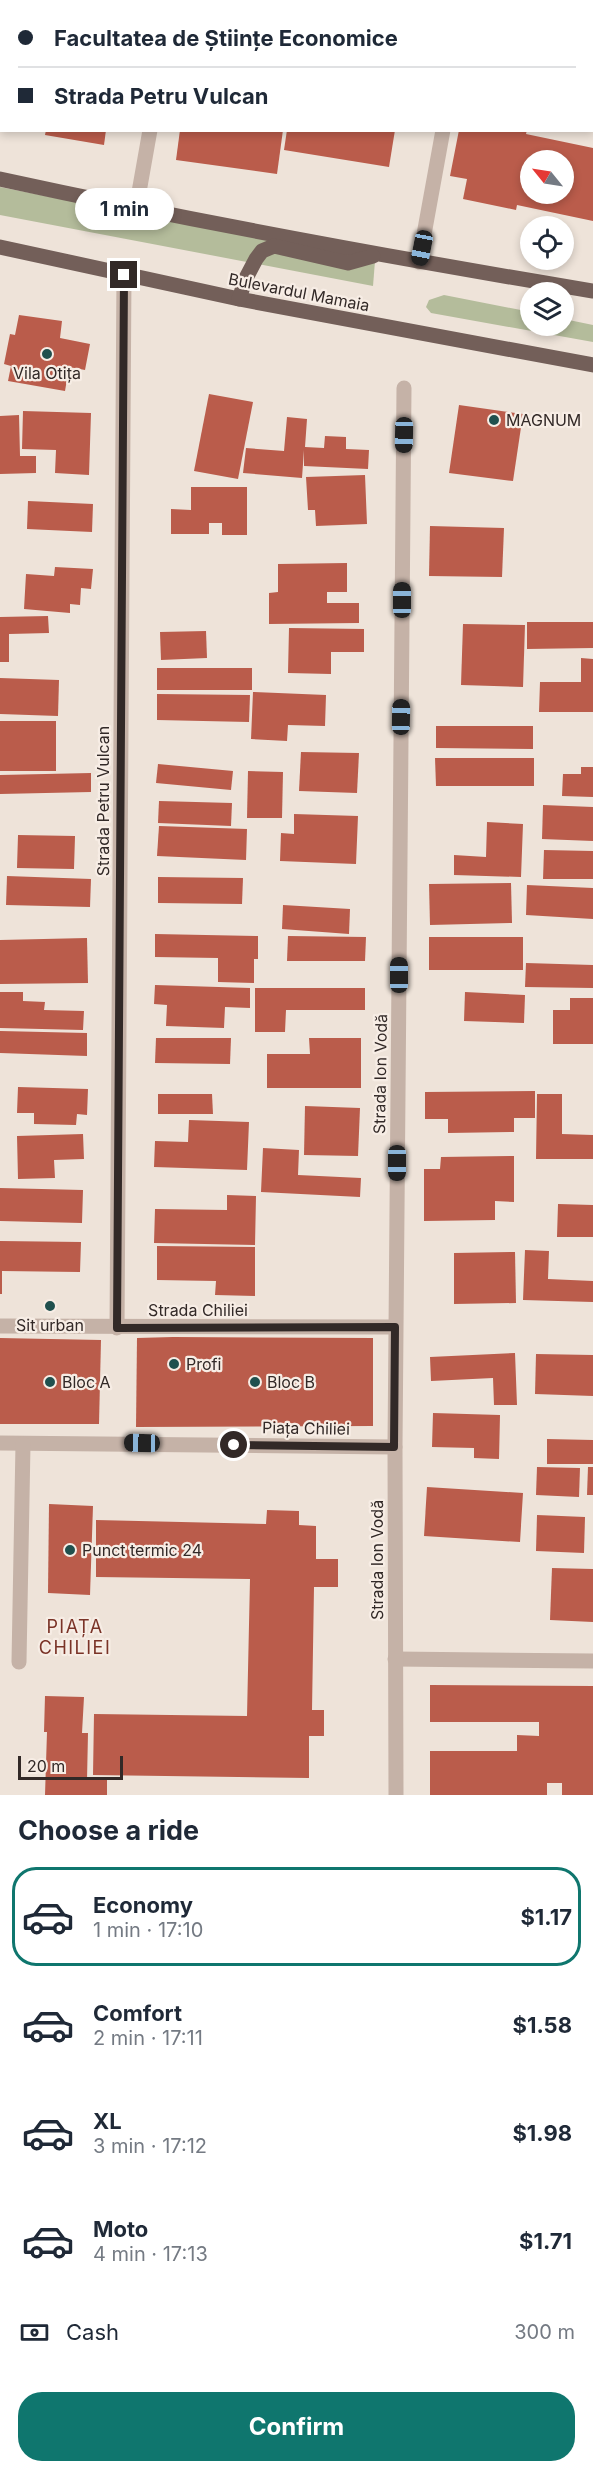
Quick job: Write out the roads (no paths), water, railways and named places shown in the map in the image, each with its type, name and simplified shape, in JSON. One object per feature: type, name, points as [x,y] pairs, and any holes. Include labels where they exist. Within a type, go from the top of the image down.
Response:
[{"type":"main road","points":[[0,179],[136,209],[376,255],[593,291]]},
{"type":"main road","points":[[239,299],[256,259],[262,251],[274,246],[348,263],[376,255]]},
{"type":"main road","name":"Bulevardul Mamaia","points":[[0,247],[239,299],[593,365]]},
{"type":"street","points":[[136,209],[150,132]]},
{"type":"street","points":[[419,262],[443,132]]},
{"type":"street","name":"Strada Petru Vulcan","points":[[117,1328],[124,275]]},
{"type":"street","name":"Strada Ion Vodă","points":[[396,1795],[394,1447],[404,388]]},
{"type":"street","name":"Strada Chiliei","points":[[0,1326],[395,1327]]},
{"type":"street","name":"Piața Chiliei","points":[[0,1443],[394,1447]]},
{"type":"street","points":[[19,1662],[23,1444]]},
{"type":"street","points":[[395,1659],[593,1661]]},
{"type":"place","name":"Vila Otița","points":[[47,354]]},
{"type":"place","name":"MAGNUM","points":[[494,420]]},
{"type":"place","name":"Sit urban","points":[[50,1306]]},
{"type":"place","name":"Profi","points":[[174,1364]]},
{"type":"place","name":"Bloc A","points":[[50,1382]]},
{"type":"place","name":"Bloc B","points":[[255,1382]]},
{"type":"place","name":"Punct termic 24","points":[[70,1550]]},
{"type":"district","name":"PIAȚA CHILIEI","points":[[75,1636]]}]
